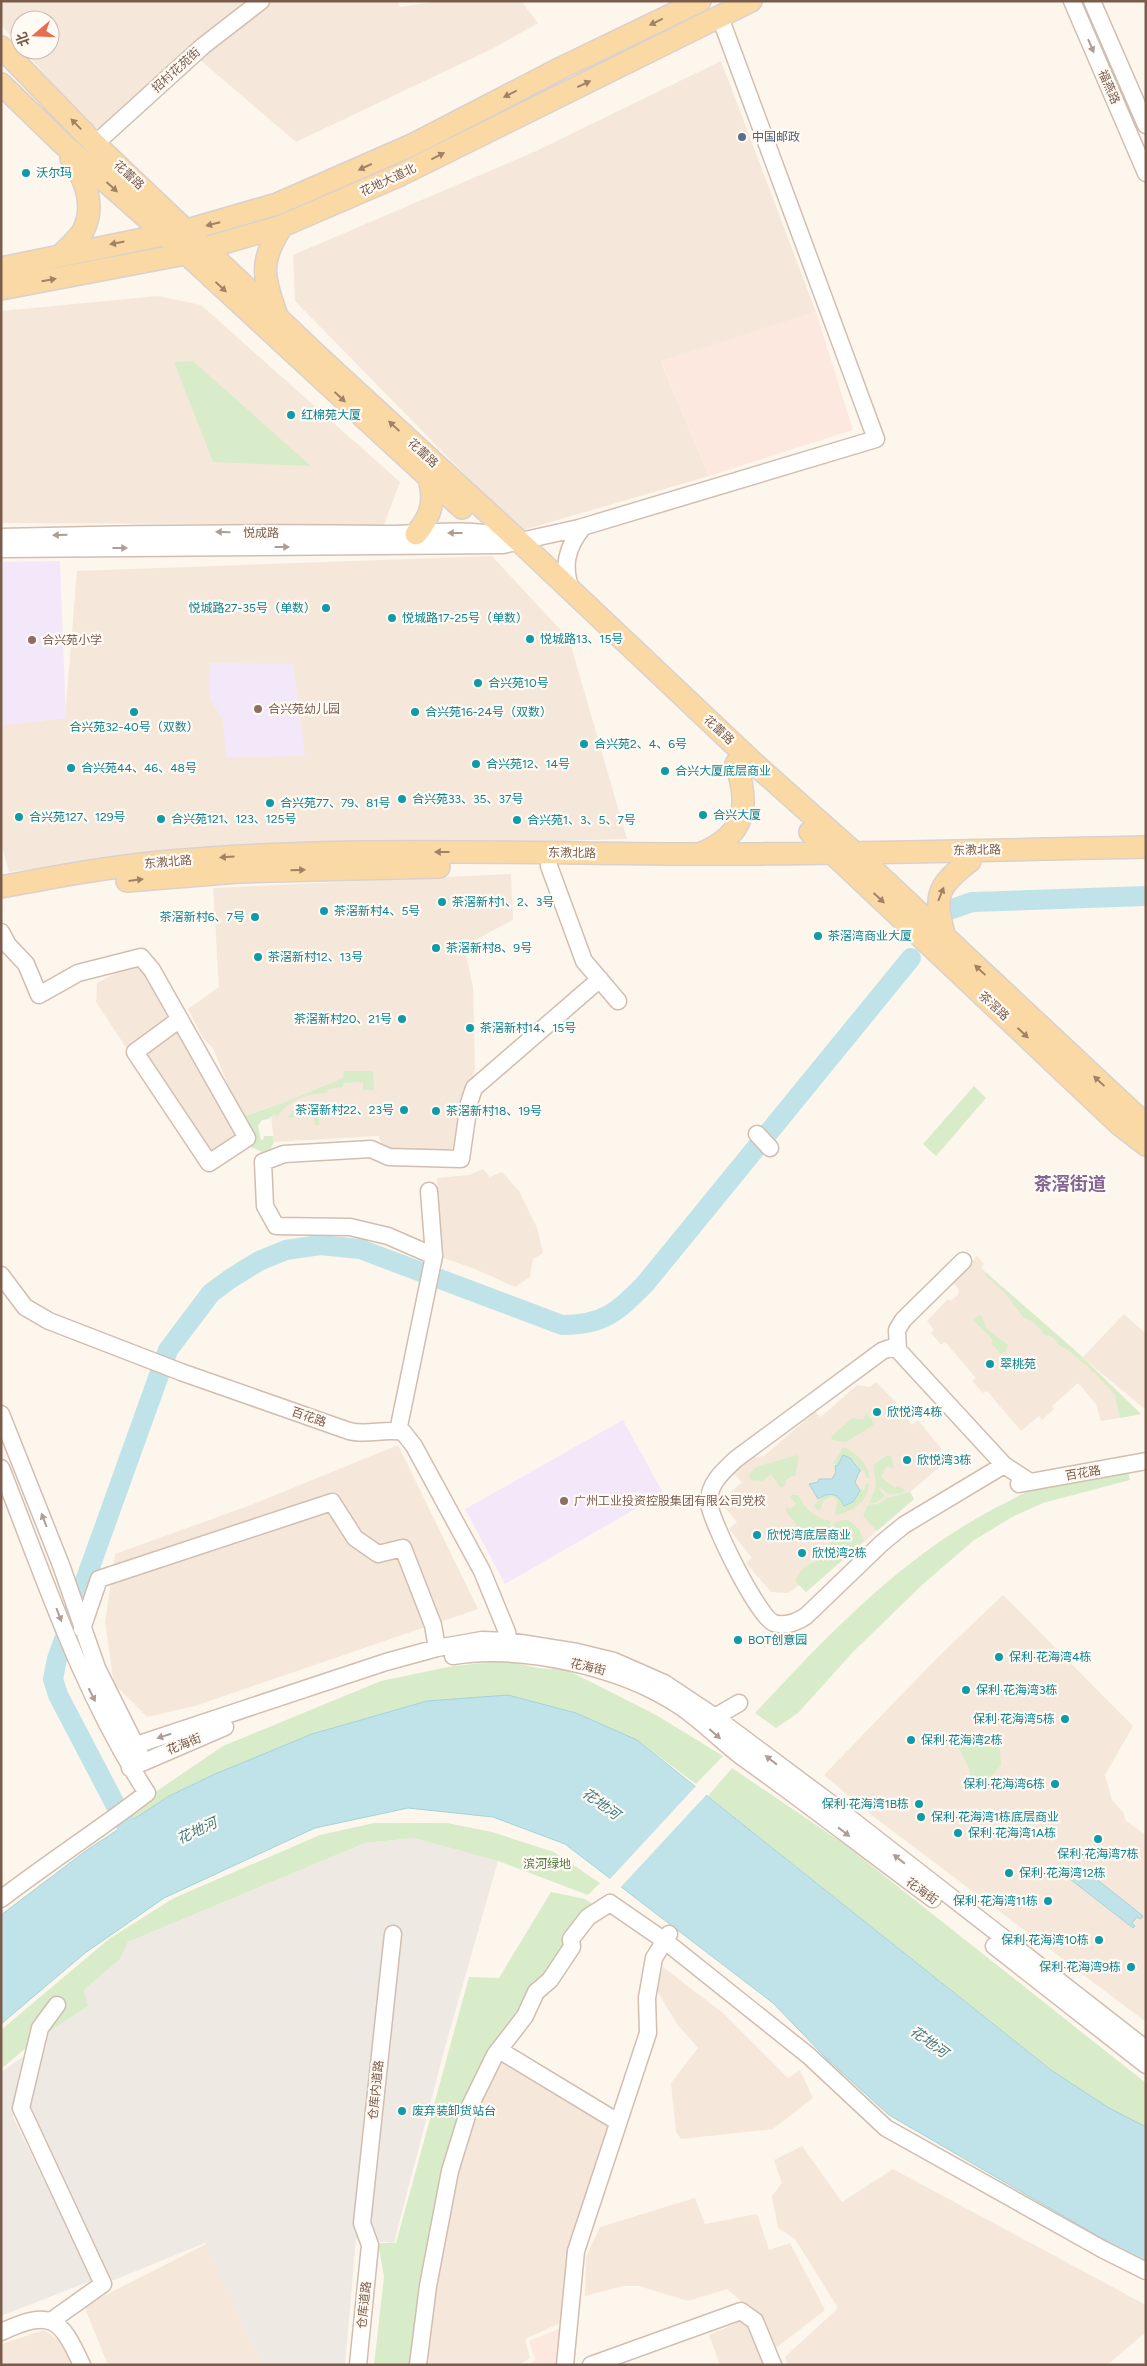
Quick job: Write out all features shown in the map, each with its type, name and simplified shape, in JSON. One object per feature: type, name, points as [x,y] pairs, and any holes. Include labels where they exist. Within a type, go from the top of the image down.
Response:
[{"type":"main road","name":"花地大道北","points":[[1,268],[62,254],[187,230],[258,211],[335,180],[414,144],[545,76],[700,1]]},
{"type":"main road","name":"花地大道北","points":[[1,289],[185,254],[282,226],[398,176],[751,1]]},
{"type":"main road","name":"花蕾路","points":[[1,47],[95,144],[207,248],[505,541],[736,764],[848,858]]},
{"type":"main road","name":"花蕾路","points":[[1,84],[62,143],[165,234],[428,478],[505,541],[572,592],[758,767],[848,858]]},
{"type":"main road","points":[[62,143],[82,175],[88,195],[88,215],[83,232],[62,254]]},
{"type":"main road","points":[[277,316],[266,285],[264,266],[269,250],[282,226]]},
{"type":"main road","points":[[416,534],[431,512],[433,492],[428,478]]},
{"type":"main road","points":[[700,854],[719,846],[727,839],[740,817],[744,802],[744,786],[736,764]]},
{"type":"main road","name":"东漖北路","points":[[1,900],[79,887],[199,874],[430,867],[549,866],[680,869],[848,858],[1146,847]]},
{"type":"main road","name":"东漖北路","points":[[1,887],[105,869],[222,858],[384,852],[700,854],[970,861],[1146,861]]},
{"type":"main road","name":"茶滘路","points":[[848,858],[945,938],[1137,1121],[1146,1145]]},
{"type":"main road","name":"茶滘路","points":[[848,858],[1137,1121]]},
{"type":"main road","points":[[945,938],[938,913],[937,901],[948,880],[970,861]]},
{"type":"street","name":"招村花苑街","points":[[95,144],[203,46],[261,1]]},
{"type":"street","name":"福燕路","points":[[1072,1],[1146,173]]},
{"type":"street","name":"福燕路","points":[[1092,1],[1146,125]]},
{"type":"street","points":[[505,541],[583,527],[876,439],[720,17]]},
{"type":"street","points":[[572,592],[567,578],[567,557],[574,539],[583,527]]},
{"type":"street","name":"悦成路","points":[[1,537],[216,532],[416,534],[505,541]]},
{"type":"street","name":"悦成路","points":[[1,549],[505,541]]},
{"type":"street","points":[[549,866],[584,961],[618,1000]]},
{"type":"street","points":[[1,932],[8,945],[26,964],[39,995],[78,974],[141,957],[152,970],[180,1018],[247,1138],[209,1163],[135,1052],[180,1018]]},
{"type":"street","points":[[433,1259],[388,1236],[350,1227],[276,1226],[266,1206],[262,1162],[284,1154],[371,1149],[389,1157],[461,1159],[469,1103],[474,1088],[600,979]]},
{"type":"street","points":[[1137,1121],[1134,1145],[1146,1157]]},
{"type":"street","points":[[757,1134],[770,1148]]},
{"type":"street","points":[[429,1191],[433,1259],[398,1431],[408,1436],[482,1571],[510,1647]]},
{"type":"street","points":[[898,1350],[897,1330],[903,1320],[963,1261]]},
{"type":"street","name":"百花路","points":[[3,1282],[25,1307],[36,1315],[154,1361],[349,1431],[362,1433],[398,1431]]},
{"type":"street","points":[[890,1348],[898,1350],[1004,1465],[904,1525],[794,1623],[774,1623],[763,1613],[734,1563],[712,1515],[709,1502],[712,1487],[721,1472],[736,1459],[882,1351],[890,1348]]},
{"type":"street","points":[[1,1414],[62,1565],[82,1629],[128,1748]]},
{"type":"street","name":"百花路","points":[[1004,1465],[1025,1483],[1146,1461]]},
{"type":"street","points":[[1,1468],[72,1651],[90,1691],[128,1748],[137,1765],[147,1793],[107,1824],[72,1846],[1,1899]]},
{"type":"street","points":[[82,1629],[99,1579],[332,1502],[355,1538],[378,1554],[404,1548],[433,1625],[438,1648]]},
{"type":"street","name":"花海街","points":[[128,1748],[386,1662],[438,1648],[482,1640],[611,1672],[653,1690],[680,1706],[740,1755],[942,1905],[1146,2065]]},
{"type":"street","name":"花海街","points":[[137,1765],[220,1729],[374,1675],[460,1654],[510,1647],[577,1652],[614,1661],[664,1683],[715,1717],[833,1806],[1146,2049]]},
{"type":"street","points":[[715,1717],[739,1703]]},
{"type":"street","points":[[418,2365],[428,2286],[450,2171],[470,2106],[499,2050],[525,2016],[536,1992],[550,1980],[572,1947],[572,1939],[588,1917],[610,1902],[667,1938],[809,2056],[886,2128],[1102,2249],[1146,2271]]},
{"type":"street","name":"仓库内道路","points":[[370,2245],[362,2223],[393,1934]]},
{"type":"street","points":[[565,2365],[576,2252],[648,2033],[647,1998],[654,1958],[667,1938]]},
{"type":"street","points":[[51,2321],[103,2284],[20,2108],[40,2028],[57,2005]]},
{"type":"street","points":[[499,2050],[618,2122]]},
{"type":"street","name":"仓库道路","points":[[358,2365],[370,2245]]},
{"type":"street","points":[[591,2365],[741,2311],[755,2321],[773,2365]]},
{"type":"street","points":[[1,2332],[25,2321],[40,2318],[51,2321],[64,2330],[82,2365]]},
{"type":"shaded area","points":[[1,1],[397,1],[400,7],[439,1],[521,1],[538,23],[494,48],[296,142],[199,59],[115,136],[89,124],[32,60],[60,60],[60,10],[10,10],[10,35],[1,25]]},
{"type":"shaded area","points":[[721,61],[816,312],[661,362],[709,476],[520,531],[295,301],[293,255],[534,152]]},
{"type":"shaded area","points":[[158,296],[201,305],[400,482],[384,525],[1,523],[1,311]]},
{"type":"shaded area","points":[[816,312],[853,430],[709,476],[661,361]]},
{"type":"shaded area","points":[[492,556],[569,639],[627,839],[169,852],[9,872],[1,843],[1,725],[65,718],[77,571]]},
{"type":"shaded area","name":"合兴苑小学","points":[[60,561],[66,718],[1,725],[1,562]]},
{"type":"shaded area","name":"合兴苑幼儿园","points":[[210,663],[293,664],[305,756],[226,757],[223,719],[210,699]]},
{"type":"shaded area","points":[[511,874],[513,920],[464,946],[473,987],[475,1068],[455,1157],[386,1152],[378,1136],[274,1142],[270,1107],[241,1117],[213,1048],[203,1038],[188,1009],[219,987],[213,888]]},
{"type":"shaded area","points":[[139,960],[242,1140],[203,1164],[96,1002],[97,983]]},
{"type":"shaded area","points":[[483,1169],[490,1177],[502,1172],[519,1191],[537,1228],[543,1253],[533,1259],[530,1277],[515,1287],[475,1269],[443,1258],[437,1178],[469,1175]]},
{"type":"shaded area","name":"翠桃苑","points":[[977,1256],[984,1264],[981,1268],[1083,1357],[1124,1314],[1146,1334],[1146,1410],[1088,1362],[1141,1414],[1101,1421],[1096,1404],[1078,1383],[1052,1406],[1054,1409],[1042,1420],[1039,1416],[1021,1431],[987,1391],[983,1393],[972,1381],[976,1378],[945,1342],[941,1345],[931,1333],[934,1330],[927,1321],[948,1299],[950,1301],[958,1295],[959,1290],[953,1282]]},
{"type":"shaded area","points":[[876,1382],[897,1403],[912,1425],[918,1420],[940,1447],[943,1464],[910,1492],[914,1499],[806,1592],[799,1585],[788,1593],[771,1592],[746,1563],[752,1558],[729,1529],[737,1522],[720,1502],[742,1482],[731,1471],[754,1457],[764,1456],[815,1412],[821,1417],[857,1385],[870,1387]]},
{"type":"shaded area","name":"广州工业投资控股集团有限公司党校","points":[[623,1420],[663,1493],[505,1584],[465,1509]]},
{"type":"shaded area","points":[[398,1445],[478,1609],[195,1706],[147,1717],[114,1684],[105,1622],[115,1554],[251,1505]]},
{"type":"shaded area","points":[[1003,1595],[1133,1726],[1105,1775],[1112,1800],[1123,1812],[1126,1821],[1146,1835],[1146,2022],[874,1817],[824,1775],[939,1656]]},
{"type":"shaded area","points":[[414,1838],[498,1861],[444,2051],[394,2243],[356,2239],[345,2365],[262,2365],[205,2243],[109,2282],[21,2108],[47,2033],[87,2006],[84,1990],[120,1959],[128,1942],[365,1843]]},
{"type":"shaded area","points":[[663,1967],[723,2013],[788,2078],[800,2070],[813,2098],[773,2129],[681,2139],[676,2132],[671,2083],[698,2048],[677,2024],[656,1989]]},
{"type":"shaded area","points":[[24,2056],[13,2117],[93,2280],[1,2316],[1,2072]]},
{"type":"shaded area","points":[[500,2057],[612,2128],[565,2321],[525,2339],[530,2358],[519,2365],[420,2365],[450,2197],[480,2097]]},
{"type":"shaded area","points":[[802,2146],[842,2202],[893,2169],[1146,2305],[1146,2332],[1107,2365],[788,2365],[785,2357],[838,2308],[795,2239],[778,2228],[772,2196],[782,2183],[774,2160]]},
{"type":"shaded area","points":[[695,2198],[705,2224],[757,2214],[769,2250],[790,2243],[825,2310],[772,2351],[752,2310],[727,2289],[688,2301],[639,2286],[623,2286],[585,2296],[586,2257],[600,2227]]},
{"type":"shaded area","points":[[206,2244],[262,2365],[108,2365],[84,2306]]},
{"type":"shaded area","points":[[746,2319],[768,2365],[720,2365],[709,2335]]},
{"type":"shaded area","points":[[566,2326],[563,2365],[528,2365],[535,2360],[529,2341]]},
{"type":"shaded area","points":[[44,2330],[64,2344],[73,2365],[1,2365],[1,2344]]},
{"type":"green space","points":[[193,361],[311,466],[213,462],[174,362]]},
{"type":"green space","points":[[344,1071],[373,1071],[374,1090],[363,1090],[363,1082],[343,1083],[343,1087],[328,1089],[327,1093],[300,1098],[288,1105],[278,1116],[273,1114],[269,1119],[262,1120],[258,1126],[261,1140],[263,1140],[264,1136],[273,1136],[274,1142],[270,1150],[262,1152],[251,1147],[241,1117],[286,1102],[343,1078]]},
{"type":"green space","points":[[974,1086],[986,1098],[936,1156],[923,1144]]},
{"type":"green space","points":[[317,1102],[319,1125],[315,1125],[313,1114],[303,1113],[302,1117],[288,1118],[295,1109]]},
{"type":"green space","points":[[986,1273],[1070,1346],[1141,1414],[1120,1418],[1115,1395],[1095,1373],[1068,1350],[1059,1345],[1053,1337],[1045,1335],[1034,1322],[1024,1318],[1004,1292],[984,1274]]},
{"type":"green space","points":[[978,1315],[982,1316],[986,1328],[1008,1345],[1005,1354],[1004,1352],[1001,1354],[991,1343],[993,1340],[973,1320]]},
{"type":"green space","points":[[866,1413],[875,1423],[872,1426],[846,1442],[832,1440],[831,1437],[852,1418],[863,1420]]},
{"type":"green space","points":[[843,1447],[861,1459],[870,1478],[866,1478],[864,1470],[859,1473],[858,1467],[854,1462],[843,1455],[838,1465],[833,1464]]},
{"type":"green space","points":[[797,1455],[799,1458],[795,1476],[785,1481],[786,1484],[781,1488],[771,1474],[762,1481],[751,1480],[749,1477],[756,1467]]},
{"type":"green space","points":[[886,1456],[891,1456],[894,1468],[886,1467],[881,1477],[895,1488],[898,1486],[905,1490],[902,1493],[888,1494],[880,1487],[879,1489],[885,1496],[877,1502],[870,1503],[876,1485],[873,1465]]},
{"type":"green space","points":[[1126,1464],[1130,1480],[1043,1503],[1012,1517],[973,1541],[922,1585],[852,1653],[798,1713],[776,1728],[755,1713],[838,1627],[897,1574],[929,1549],[962,1527],[1028,1491],[1059,1480]]},
{"type":"green space","points":[[866,1483],[869,1484],[866,1496],[858,1506],[847,1512],[835,1515],[837,1500],[832,1496],[823,1501],[820,1511],[813,1506],[825,1495],[832,1494],[842,1500],[860,1491],[859,1488],[864,1491]]},
{"type":"green space","points":[[910,1492],[914,1499],[877,1531],[863,1516],[868,1505],[879,1504],[887,1498]]},
{"type":"green space","points":[[798,1495],[804,1505],[816,1515],[831,1521],[827,1541],[825,1535],[811,1538],[810,1532],[799,1537],[795,1523],[785,1510],[788,1507],[790,1509],[796,1504],[790,1497]]},
{"type":"green space","points":[[848,1520],[859,1529],[864,1541],[806,1592],[795,1581],[797,1577],[805,1566],[816,1562],[816,1557],[829,1553],[827,1545],[831,1539],[836,1521]]},
{"type":"green space","points":[[504,1661],[538,1668],[567,1670],[656,1715],[723,1756],[696,1784],[637,1740],[427,1701],[312,1734],[215,1774],[169,1796],[130,1822],[123,1814],[223,1746],[381,1681],[453,1666]]},
{"type":"green space","points":[[957,1733],[982,1734],[1000,1748],[1001,1765],[986,1782],[971,1784],[969,1768],[953,1736]]},
{"type":"green space","points":[[732,1768],[844,1844],[1146,2083],[1146,2127],[1109,2109],[1051,2070],[708,1796]]},
{"type":"green space","name":"滨河绿地","points":[[374,1823],[447,1823],[492,1832],[554,1852],[600,1883],[588,1895],[498,1861],[414,1838],[365,1843],[128,1942],[120,1959],[84,1990],[88,2006],[47,2033],[55,2007],[26,2048],[1,2069],[1,2030],[109,1939],[174,1898],[320,1835]]},
{"type":"green space","points":[[551,1892],[585,1899],[596,1906],[483,2068],[412,2365],[374,2365],[384,2277],[378,2243],[396,2243],[469,1977],[499,1978]]},
{"type":"water","points":[[843,1455],[850,1458],[860,1470],[855,1482],[860,1491],[853,1502],[844,1506],[839,1498],[833,1495],[829,1494],[818,1499],[809,1484],[818,1482],[819,1479],[832,1479],[836,1472],[835,1466],[838,1465]]},
{"type":"water","name":"花地河","points":[[508,1695],[576,1713],[637,1740],[1051,2070],[1109,2108],[1146,2127],[1146,2264],[889,2115],[827,2059],[773,2003],[565,1844],[493,1817],[408,1808],[315,1828],[164,1898],[85,1953],[1,2024],[1,1915],[87,1850],[169,1796],[215,1774],[312,1734],[427,1701]]},
{"type":"water","points":[[1080,1866],[1143,1916],[1141,1919],[1137,1917],[1132,1923],[1135,1926],[1133,1928],[1070,1879]]},
{"type":"pier","points":[[697,1785],[708,1793],[620,1888],[609,1880]]},
{"type":"waterway","points":[[952,909],[972,902],[1146,896]]},
{"type":"waterway","points":[[138,1848],[58,1695],[53,1679],[57,1659],[168,1350],[211,1293],[259,1261],[286,1250],[320,1245],[360,1249],[562,1325],[589,1323],[609,1315],[645,1284],[911,958]]},
{"type":"place","name":"中国邮政","points":[[742,137]]},
{"type":"place","name":"沃尔玛","points":[[26,173]]},
{"type":"place","name":"红棉苑大厦","points":[[291,415]]},
{"type":"place","name":"悦城路27-35号（单数）","points":[[326,608]]},
{"type":"place","name":"悦城路17-25号（单数）","points":[[392,618]]},
{"type":"place","name":"悦城路13、15号","points":[[530,639]]},
{"type":"place","name":"合兴苑小学","points":[[32,640]]},
{"type":"place","name":"合兴苑10号","points":[[478,683]]},
{"type":"place","name":"合兴苑幼儿园","points":[[258,709]]},
{"type":"place","name":"合兴苑32-40号（双数）","points":[[134,712]]},
{"type":"place","name":"合兴苑16-24号（双数）","points":[[415,712]]},
{"type":"place","name":"合兴苑2、4、6号","points":[[584,744]]},
{"type":"place","name":"合兴苑12、14号","points":[[476,764]]},
{"type":"place","name":"合兴苑44、46、48号","points":[[71,768]]},
{"type":"place","name":"合兴大厦底层商业","points":[[665,771]]},
{"type":"place","name":"合兴苑33、35、37号","points":[[402,799]]},
{"type":"place","name":"合兴苑77、79、81号","points":[[270,803]]},
{"type":"place","name":"合兴大厦","points":[[703,815]]},
{"type":"place","name":"合兴苑127、129号","points":[[19,817]]},
{"type":"place","name":"合兴苑121、123、125号","points":[[161,819]]},
{"type":"place","name":"合兴苑1、3、5、7号","points":[[517,820]]},
{"type":"place","name":"茶滘新村1、2、3号","points":[[442,902]]},
{"type":"place","name":"茶滘新村4、5号","points":[[324,911]]},
{"type":"place","name":"茶滘新村6、7号","points":[[255,917]]},
{"type":"place","name":"茶滘湾商业大厦","points":[[818,936]]},
{"type":"place","name":"茶滘新村8、9号","points":[[436,948]]},
{"type":"place","name":"茶滘新村12、13号","points":[[258,957]]},
{"type":"place","name":"茶滘新村20、21号","points":[[402,1019]]},
{"type":"place","name":"茶滘新村14、15号","points":[[470,1028]]},
{"type":"place","name":"茶滘新村22、23号","points":[[404,1110]]},
{"type":"place","name":"茶滘新村18、19号","points":[[436,1111]]},
{"type":"place","name":"翠桃苑","points":[[990,1364]]},
{"type":"place","name":"欣悦湾4栋","points":[[877,1412]]},
{"type":"place","name":"欣悦湾3栋","points":[[907,1460]]},
{"type":"place","name":"广州工业投资控股集团有限公司党校","points":[[564,1501]]},
{"type":"place","name":"欣悦湾底层商业","points":[[757,1535]]},
{"type":"place","name":"欣悦湾2栋","points":[[802,1553]]},
{"type":"place","name":"BOT创意园","points":[[738,1640]]},
{"type":"place","name":"保利·花海湾4栋","points":[[999,1657]]},
{"type":"place","name":"保利·花海湾3栋","points":[[966,1690]]},
{"type":"place","name":"保利·花海湾5栋","points":[[1065,1719]]},
{"type":"place","name":"保利·花海湾2栋","points":[[911,1740]]},
{"type":"place","name":"保利·花海湾6栋","points":[[1055,1784]]},
{"type":"place","name":"保利·花海湾1B栋","points":[[919,1804]]},
{"type":"place","name":"保利·花海湾1栋底层商业","points":[[921,1817]]},
{"type":"place","name":"保利·花海湾1A栋","points":[[958,1833]]},
{"type":"place","name":"保利·花海湾7栋","points":[[1098,1839]]},
{"type":"place","name":"保利·花海湾12栋","points":[[1009,1873]]},
{"type":"place","name":"保利·花海湾11栋","points":[[1048,1901]]},
{"type":"place","name":"保利·花海湾10栋","points":[[1099,1940]]},
{"type":"place","name":"保利·花海湾9栋","points":[[1131,1967]]},
{"type":"place","name":"废弃装卸货站台","points":[[402,2111]]},
{"type":"district","name":"茶滘街道","points":[[1070,1184]]}]
